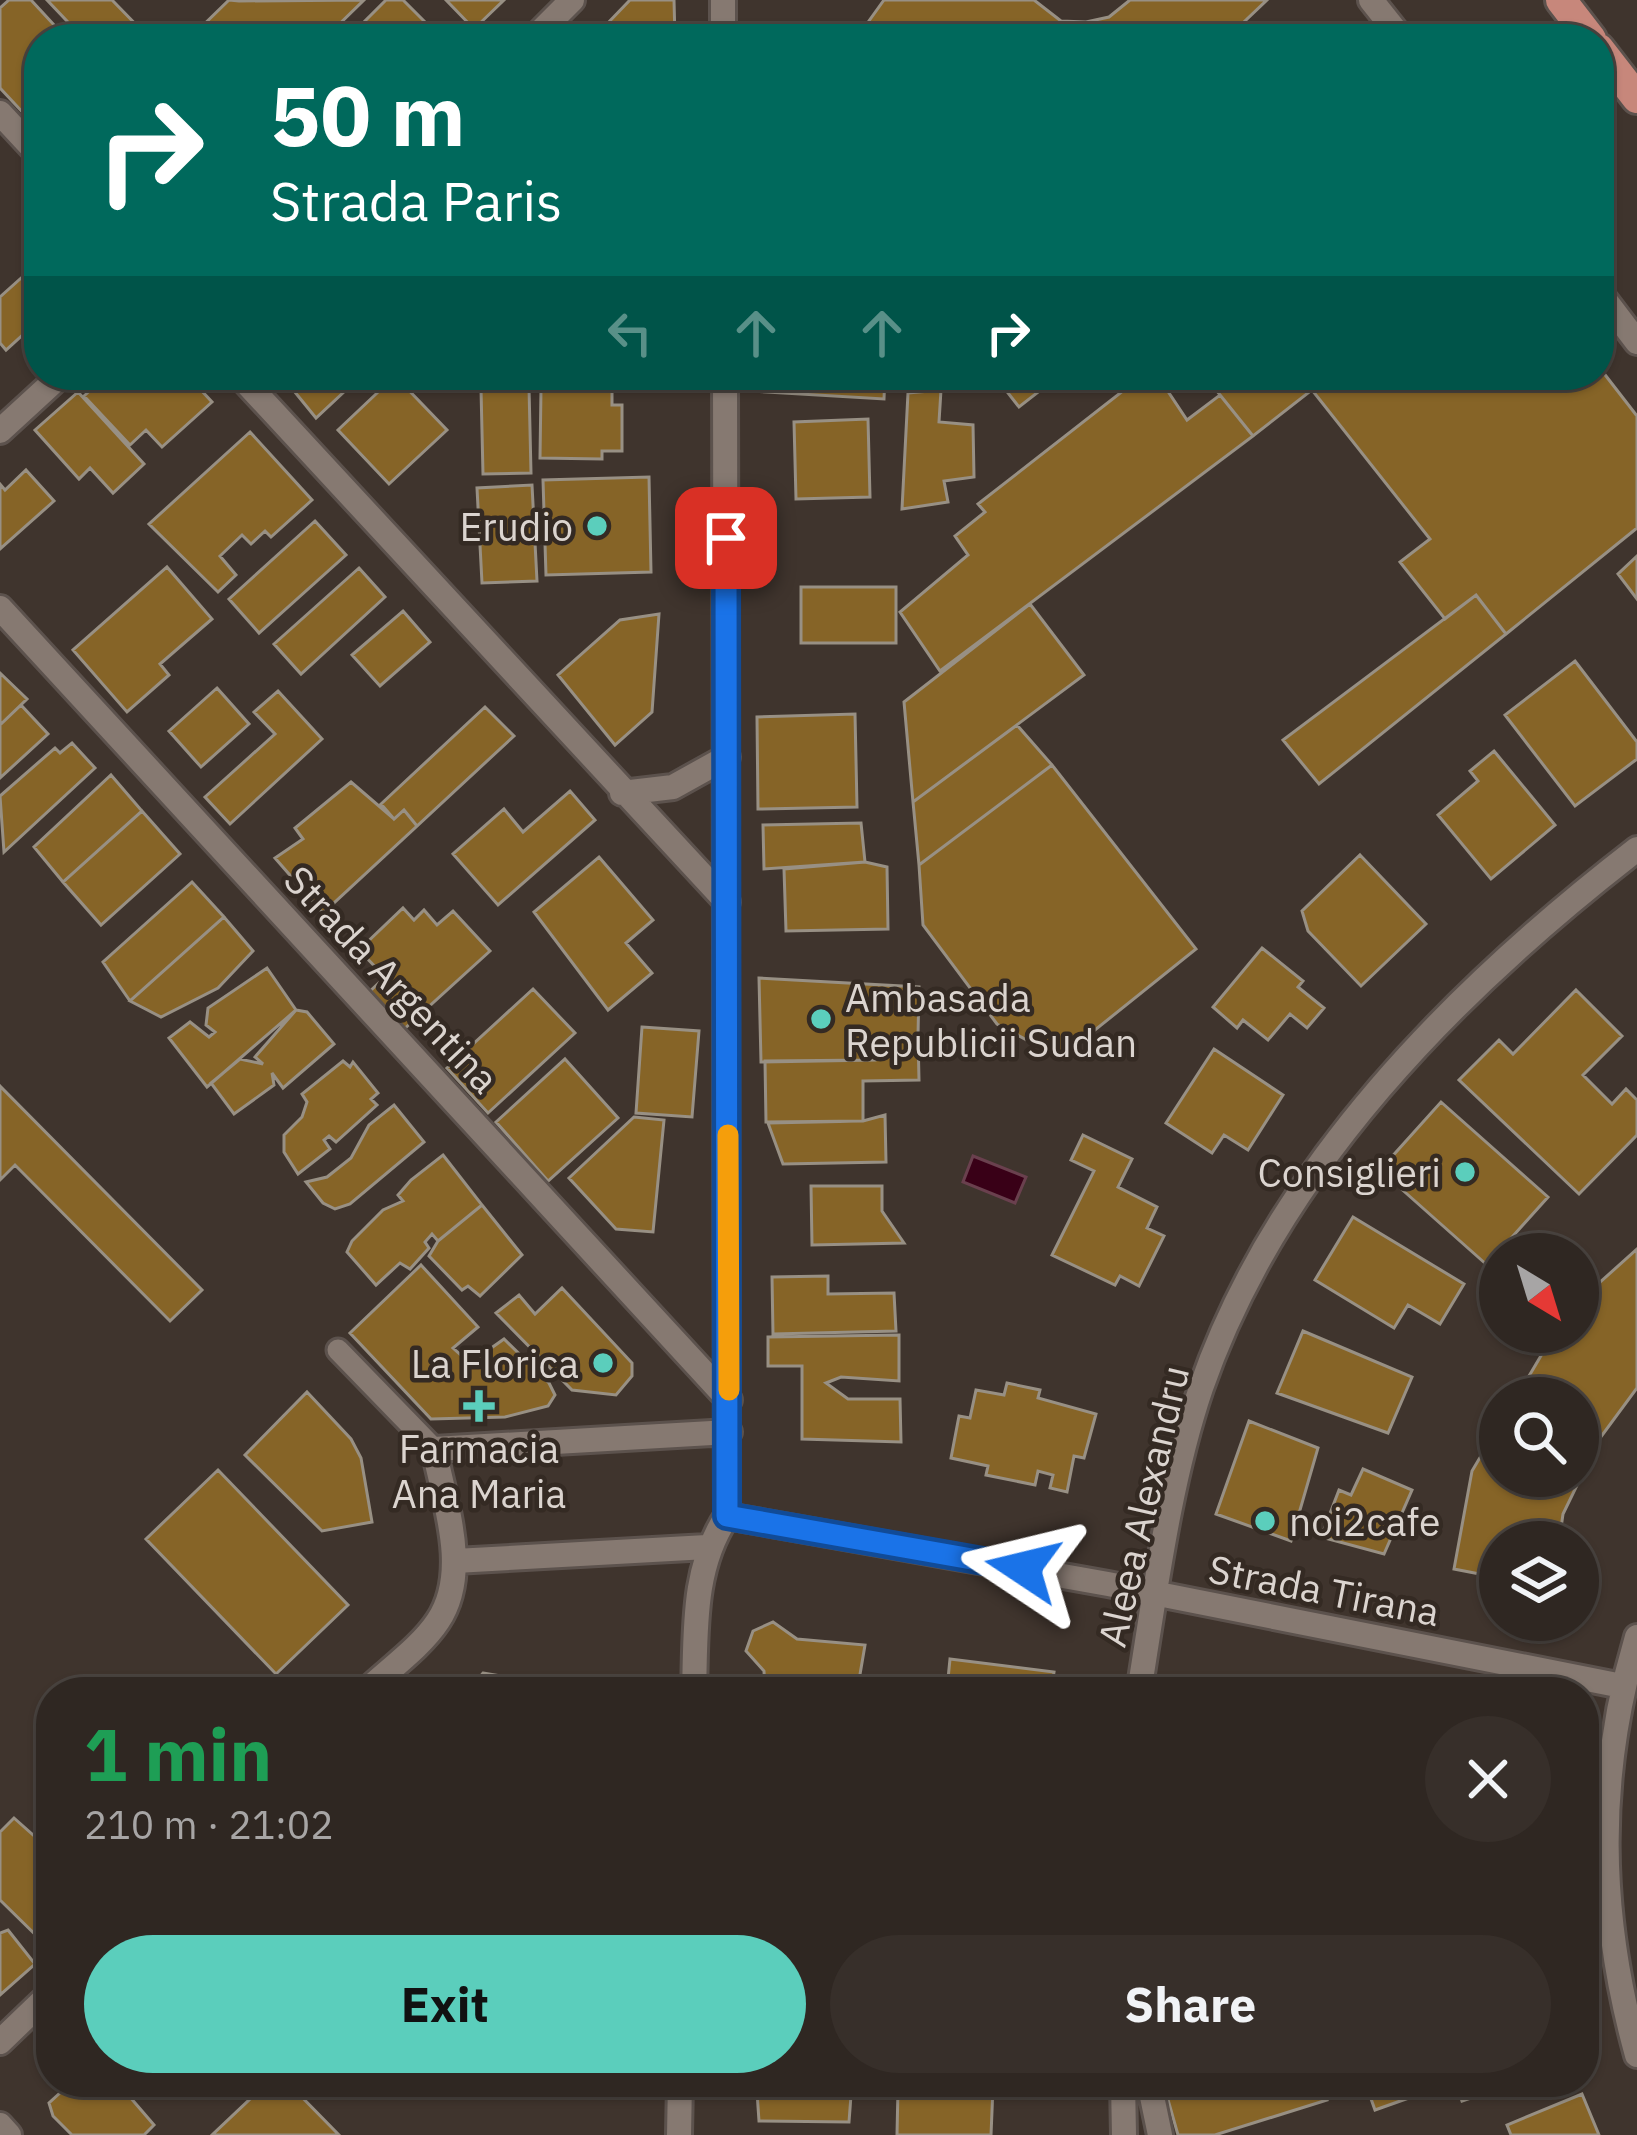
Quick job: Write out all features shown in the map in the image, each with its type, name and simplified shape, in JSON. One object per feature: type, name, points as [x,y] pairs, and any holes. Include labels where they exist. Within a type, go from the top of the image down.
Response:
[{"type":"main road","points":[[1561,0],[1579,24]]},
{"type":"main road","points":[[1614,77],[1637,98]]},
{"type":"street","points":[[548,24],[572,0]]},
{"type":"street","points":[[1371,0],[1390,24]]},
{"type":"street","points":[[0,112],[24,138]]},
{"type":"street","points":[[1614,310],[1636,337]]},
{"type":"street","points":[[0,431],[45,390]]},
{"type":"street","points":[[253,390],[728,902]]},
{"type":"street","points":[[695,1677],[697,1608],[706,1547],[727,1516],[729,1432],[725,390]]},
{"type":"street","name":"Strada Argentina","points":[[0,608],[729,1400]]},
{"type":"street","points":[[622,793],[673,787],[728,757]]},
{"type":"street","name":"Aleea Alexandru","points":[[1141,1677],[1199,1394],[1247,1280],[1299,1197],[1380,1090],[1445,1017],[1540,927],[1637,849]]},
{"type":"street","points":[[381,1677],[438,1622],[455,1561],[434,1449],[729,1432]]},
{"type":"street","name":"Strada Tirana","points":[[727,1516],[1155,1593],[1577,1677]]},
{"type":"street","points":[[455,1561],[706,1547]]},
{"type":"street","points":[[1637,1637],[1622,1686],[1604,1812],[1605,1902],[1618,1985],[1637,2055]]},
{"type":"street","name":"Strada Tirana","points":[[1599,1681],[1622,1686]]},
{"type":"street","points":[[0,2042],[36,2007]]},
{"type":"street","points":[[679,2135],[680,2097]]},
{"type":"street","points":[[1123,2097],[1124,2135]]},
{"type":"street","points":[[1152,2097],[1160,2135]]},
{"type":"street","points":[[0,2125],[9,2135]]},
{"type":"lane","points":[[338,1350],[434,1449]]},
{"type":"shaded area","points":[[973,1156],[1026,1177],[1015,1203],[963,1182]]},
{"type":"building","points":[[9,0],[31,0],[53,24],[24,24],[24,114],[0,88],[0,8]]},
{"type":"building","points":[[47,0],[112,0],[135,24],[70,24]]},
{"type":"building","points":[[229,0],[364,0],[339,24],[204,24]]},
{"type":"building","points":[[386,0],[403,0],[427,24],[362,24]]},
{"type":"building","points":[[446,0],[504,0],[479,24],[469,24]]},
{"type":"building","points":[[630,0],[674,0],[675,24],[607,24]]},
{"type":"building","points":[[884,0],[1034,0],[1061,21],[1086,22],[1109,17],[1130,0],[1267,0],[1242,24],[867,24]]},
{"type":"building","points":[[24,275],[24,334],[6,350],[0,343],[0,297]]},
{"type":"building","points":[[1614,386],[1637,416],[1637,528],[1506,634],[1476,595],[1445,619],[1400,562],[1430,539],[1312,390],[1614,390]]},
{"type":"building","points":[[91,390],[201,390],[212,402],[162,447],[146,430],[130,445],[84,396]]},
{"type":"building","points":[[293,390],[346,390],[316,418]]},
{"type":"building","points":[[380,390],[408,390],[447,430],[389,484],[338,430]]},
{"type":"building","points":[[481,390],[529,390],[531,473],[483,474]]},
{"type":"building","points":[[541,390],[612,390],[612,405],[622,405],[622,451],[602,451],[602,459],[540,458]]},
{"type":"building","points":[[751,390],[884,390],[884,399]]},
{"type":"building","points":[[941,390],[939,422],[973,425],[974,477],[944,481],[948,502],[902,509],[908,393]]},
{"type":"building","points":[[1006,390],[1041,390],[1019,407]]},
{"type":"building","points":[[1124,390],[1167,390],[1187,420],[1220,395],[1253,436],[940,671],[900,612],[968,555],[955,536],[985,512],[978,504]]},
{"type":"building","points":[[1216,390],[1312,390],[1253,436]]},
{"type":"building","points":[[78,392],[144,464],[113,493],[90,468],[79,479],[35,430]]},
{"type":"building","points":[[868,419],[870,497],[796,499],[794,422]]},
{"type":"building","points":[[250,432],[312,500],[271,537],[265,531],[251,544],[242,535],[220,556],[236,575],[218,592],[149,524]]},
{"type":"building","points":[[26,470],[54,501],[0,549],[0,484],[5,490]]},
{"type":"building","name":"Erudio","points":[[649,477],[651,572],[546,575],[543,480]]},
{"type":"building","points":[[532,485],[537,581],[482,583],[477,488]]},
{"type":"building","points":[[315,521],[346,555],[259,633],[229,599]]},
{"type":"building","points":[[1637,556],[1637,599],[1618,574]]},
{"type":"building","points":[[167,567],[212,619],[160,664],[169,675],[127,712],[73,650]]},
{"type":"building","points":[[359,568],[385,597],[301,674],[274,644]]},
{"type":"building","points":[[801,587],[896,587],[896,643],[801,643]]},
{"type":"building","points":[[1476,595],[1506,634],[1319,784],[1283,740]]},
{"type":"building","points":[[1030,604],[1084,675],[913,802],[904,702]]},
{"type":"building","points":[[403,611],[430,642],[380,686],[352,655]]},
{"type":"building","points":[[659,614],[652,712],[615,745],[558,675],[620,620]]},
{"type":"building","points":[[1575,661],[1637,742],[1637,759],[1575,806],[1505,715]]},
{"type":"building","points":[[0,673],[27,699],[0,725]]},
{"type":"building","points":[[217,688],[249,724],[201,767],[169,731]]},
{"type":"building","points":[[278,691],[322,739],[230,824],[205,797],[275,734],[254,712]]},
{"type":"building","points":[[21,705],[48,734],[0,778],[0,725]]},
{"type":"building","points":[[485,707],[514,736],[417,826],[404,810],[394,819],[381,804]]},
{"type":"building","points":[[855,714],[857,807],[758,809],[757,717]]},
{"type":"building","points":[[1017,725],[1052,765],[919,865],[913,802]]},
{"type":"building","points":[[72,743],[95,768],[4,852],[0,796],[55,748],[60,753]]},
{"type":"building","points":[[1494,751],[1555,825],[1491,879],[1438,815],[1478,781],[1470,771]]},
{"type":"building","points":[[1052,765],[1196,949],[1060,1058],[997,1024],[923,925],[919,865]]},
{"type":"building","points":[[111,775],[142,811],[63,882],[34,847]]},
{"type":"building","points":[[351,782],[394,819],[404,810],[417,826],[323,913],[275,858],[303,839],[295,828]]},
{"type":"building","points":[[570,791],[595,820],[498,905],[453,854],[504,809],[523,832]]},
{"type":"building","points":[[142,811],[180,854],[101,925],[63,882]]},
{"type":"building","points":[[861,823],[865,862],[764,869],[763,825]]},
{"type":"building","points":[[1360,855],[1426,924],[1361,986],[1308,931],[1302,911]]},
{"type":"building","points":[[599,857],[653,920],[626,943],[652,973],[608,1010],[534,912]]},
{"type":"building","points":[[865,862],[887,867],[888,929],[786,931],[784,869]]},
{"type":"building","points":[[192,882],[224,917],[130,1001],[103,962]]},
{"type":"building","points":[[403,908],[414,920],[424,910],[437,925],[453,911],[490,951],[402,1031],[367,994],[385,977],[359,950]]},
{"type":"building","points":[[224,917],[253,951],[218,988],[161,1017],[130,1001]]},
{"type":"building","points":[[1262,948],[1303,981],[1298,987],[1324,1008],[1307,1028],[1290,1014],[1268,1040],[1243,1020],[1237,1028],[1213,1007]]},
{"type":"building","points":[[267,968],[296,1010],[207,1087],[169,1038],[190,1022],[209,1037],[215,1032],[206,1025],[208,1008]]},
{"type":"building","points":[[759,978],[919,987],[918,1036],[875,1037],[875,1060],[761,1062]]},
{"type":"building","points":[[533,989],[575,1033],[488,1113],[447,1068]]},
{"type":"building","points":[[1576,990],[1622,1036],[1583,1075],[1612,1104],[1626,1089],[1637,1100],[1637,1135],[1579,1194],[1459,1080],[1499,1040],[1513,1054]]},
{"type":"building","points":[[296,1010],[307,1012],[334,1044],[283,1088],[272,1073],[274,1085],[234,1114],[211,1083],[240,1059],[263,1064],[255,1057]]},
{"type":"building","points":[[642,1027],[699,1031],[692,1117],[636,1113]]},
{"type":"building","points":[[918,1036],[919,1080],[863,1081],[863,1121],[766,1122],[765,1061],[875,1060],[875,1037]]},
{"type":"building","points":[[1214,1049],[1283,1095],[1248,1150],[1224,1135],[1212,1153],[1166,1123]]},
{"type":"building","points":[[565,1059],[618,1118],[548,1181],[496,1122]]},
{"type":"building","points":[[343,1061],[350,1067],[353,1062],[378,1093],[371,1099],[377,1105],[336,1142],[329,1136],[324,1140],[330,1149],[298,1174],[284,1152],[284,1135],[302,1117],[307,1102],[302,1094]]},
{"type":"building","points":[[0,1086],[202,1290],[170,1321],[15,1165],[0,1180]]},
{"type":"building","points":[[1441,1102],[1548,1197],[1516,1233],[1479,1233],[1479,1258],[1380,1170]]},
{"type":"building","points":[[394,1105],[424,1142],[350,1204],[335,1209],[323,1203],[306,1182],[327,1177],[351,1158],[369,1125]]},
{"type":"building","points":[[885,1115],[886,1162],[783,1164],[768,1123],[863,1121]]},
{"type":"building","points":[[634,1117],[664,1120],[653,1232],[616,1229],[569,1178]]},
{"type":"building","points":[[1083,1135],[1132,1159],[1118,1187],[1157,1207],[1147,1228],[1164,1236],[1139,1286],[1120,1276],[1115,1285],[1052,1255],[1094,1171],[1071,1160]]},
{"type":"building","points":[[443,1155],[482,1205],[438,1241],[432,1234],[425,1242],[429,1248],[410,1269],[400,1263],[376,1285],[347,1252],[352,1241],[383,1210],[403,1201],[398,1195],[411,1180]]},
{"type":"building","points":[[811,1186],[882,1186],[882,1211],[904,1243],[812,1245]]},
{"type":"building","points":[[482,1205],[522,1255],[480,1296],[468,1286],[462,1290],[429,1256],[438,1241]]},
{"type":"building","points":[[1353,1217],[1464,1284],[1440,1324],[1408,1305],[1394,1328],[1315,1280]]},
{"type":"building","points":[[1637,1249],[1637,1388],[1599,1440],[1599,1377],[1528,1377],[1543,1353],[1599,1353],[1599,1283]]},
{"type":"building","points":[[421,1265],[478,1327],[453,1348],[470,1363],[504,1339],[549,1383],[555,1395],[548,1406],[505,1417],[431,1419],[350,1333]]},
{"type":"building","points":[[828,1276],[828,1294],[894,1293],[896,1331],[773,1334],[772,1277]]},
{"type":"building","points":[[562,1288],[632,1363],[632,1376],[616,1395],[572,1390],[496,1313],[519,1295],[535,1314]]},
{"type":"building","points":[[1303,1331],[1412,1377],[1388,1433],[1277,1393]]},
{"type":"building","points":[[899,1335],[899,1381],[841,1377],[826,1383],[848,1399],[900,1399],[901,1442],[802,1439],[802,1366],[768,1366],[768,1337]]},
{"type":"building","points":[[1007,1383],[1040,1390],[1038,1398],[1096,1414],[1084,1458],[1074,1456],[1067,1492],[1050,1488],[1053,1475],[1038,1471],[1035,1485],[986,1475],[988,1466],[951,1458],[959,1416],[970,1418],[976,1390],[1004,1395]]},
{"type":"building","points":[[307,1392],[351,1439],[361,1458],[372,1522],[322,1531],[245,1455]]},
{"type":"building","points":[[1249,1421],[1318,1448],[1291,1541],[1216,1514]]},
{"type":"building","points":[[1479,1459],[1479,1497],[1571,1497],[1562,1521],[1479,1521],[1479,1574],[1454,1569],[1472,1471]]},
{"type":"building","points":[[1363,1469],[1412,1490],[1384,1554],[1321,1537],[1339,1490],[1351,1495]]},
{"type":"building","points":[[218,1470],[348,1605],[276,1674],[146,1539]]},
{"type":"building","points":[[773,1622],[797,1639],[865,1645],[860,1677],[764,1677],[746,1651],[753,1631]]},
{"type":"building","points":[[950,1659],[1054,1672],[1053,1677],[948,1677]]},
{"type":"building","points":[[14,1818],[36,1838],[36,1935],[0,1900],[0,1832]]},
{"type":"building","points":[[8,1930],[35,1964],[0,1995],[0,1933]]},
{"type":"building","points":[[56,2097],[130,2097],[154,2125],[144,2135],[72,2135],[53,2116],[49,2103]]},
{"type":"building","points":[[252,2097],[302,2097],[339,2135],[212,2135]]},
{"type":"building","points":[[757,2097],[851,2097],[849,2122],[759,2121]]},
{"type":"building","points":[[898,2097],[993,2097],[991,2135],[897,2135]]},
{"type":"building","points":[[1167,2097],[1327,2100],[1215,2135],[1178,2135]]},
{"type":"building","points":[[1370,2097],[1412,2097],[1375,2110]]},
{"type":"building","points":[[1583,2097],[1599,2135],[1511,2135],[1507,2125]]},
{"type":"slow traffic","points":[[728,1135],[729,1390]]},
{"type":"place","name":"Erudio","points":[[597,526]]},
{"type":"place","name":"Ambasada Republicii Sudan","points":[[821,1019]]},
{"type":"place","name":"Consiglieri","points":[[1465,1172]]},
{"type":"place","name":"La Florica","points":[[603,1363]]},
{"type":"place","name":"Farmacia Ana Maria","points":[[479,1406]]},
{"type":"place","name":"noi2cafe","points":[[1265,1521]]},
{"type":"route","points":[[726,538],[727,1516],[1023,1568]]}]
